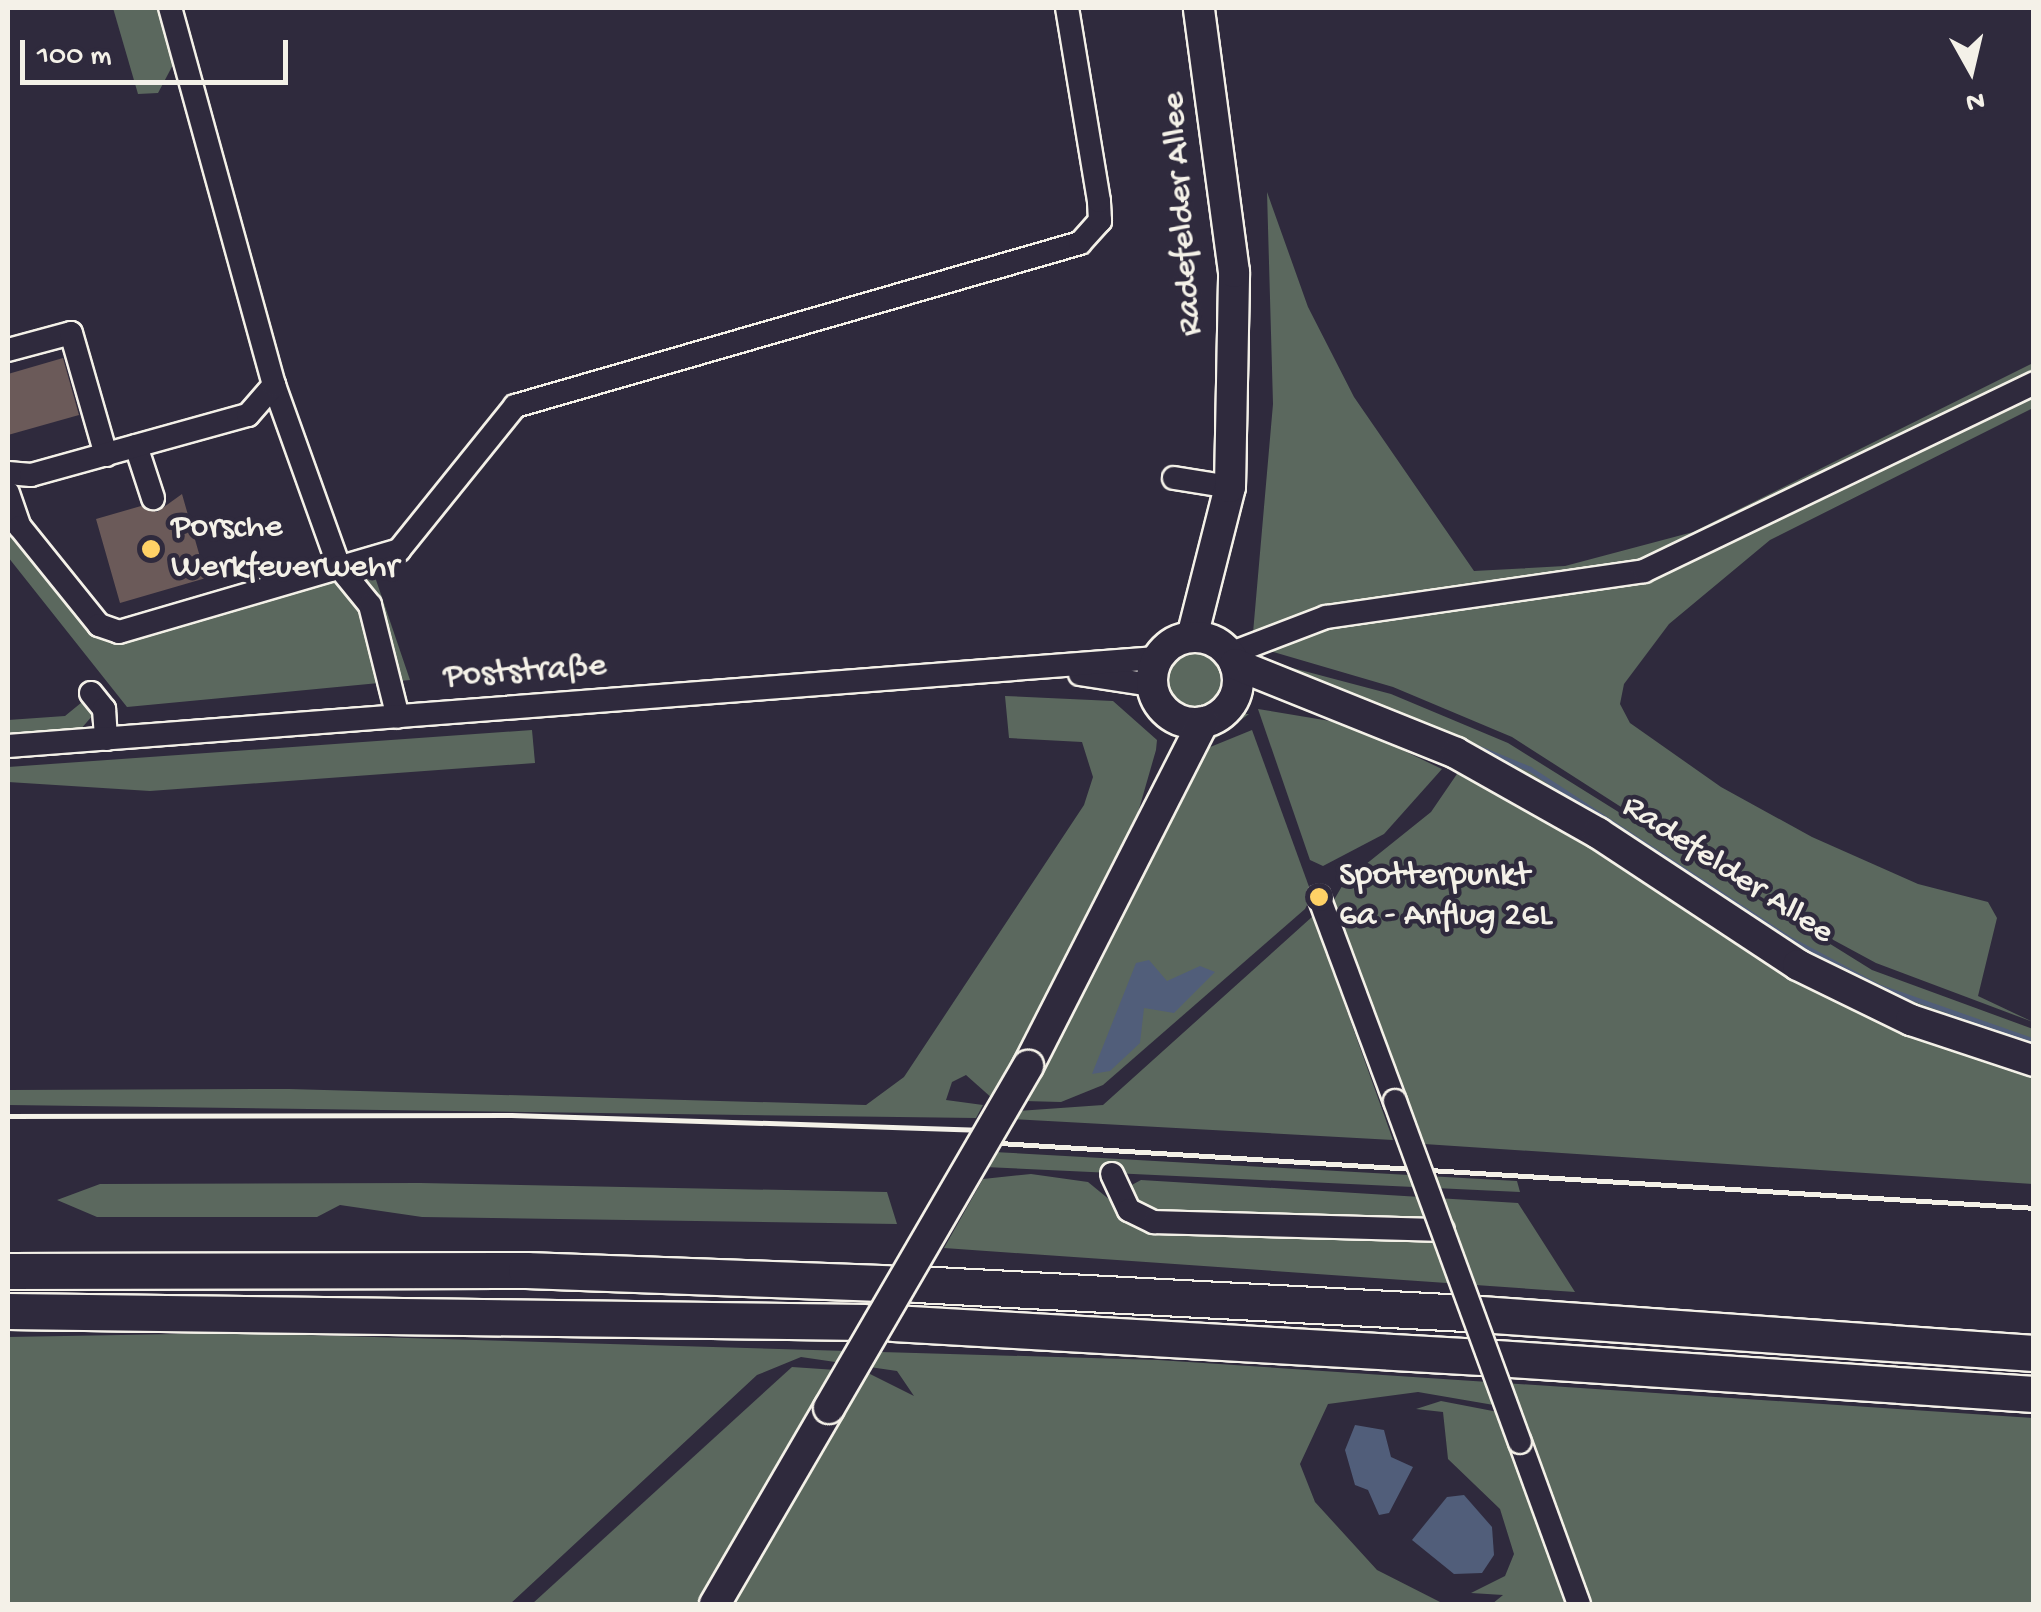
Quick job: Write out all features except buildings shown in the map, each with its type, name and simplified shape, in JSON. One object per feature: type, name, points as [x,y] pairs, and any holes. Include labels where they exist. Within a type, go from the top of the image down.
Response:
[{"type":"highway","points":[[8,1271],[526,1270],[902,1284],[1472,1313],[2034,1353]]},
{"type":"highway","points":[[8,1311],[879,1323],[2034,1394]]},
{"type":"main road","name":"Radefelder Allee","points":[[1200,8],[1234,272],[1230,488],[1222,536],[1219,650],[1235,696],[1389,726]]},
{"type":"main road","name":"Radefelder Allee","points":[[1219,650],[1389,726],[1598,832],[1798,965],[1911,1020],[2034,1061]]},
{"type":"main road","points":[[1158,684],[1219,650]]},
{"type":"main road","points":[[1158,684],[1203,722]]},
{"type":"main road","points":[[1142,838],[1158,684]]},
{"type":"main road","points":[[715,1604],[1028,1066],[1203,722],[1235,696]]},
{"type":"street","points":[[170,8],[274,385],[339,568],[370,605],[398,717]]},
{"type":"street","points":[[274,385],[248,415],[8,483],[20,527],[100,624],[119,632],[399,550],[515,406],[1094,233],[1099,201],[1066,8]]},
{"type":"street","points":[[8,350],[71,332],[106,455]]},
{"type":"street","points":[[1219,650],[1326,617],[1644,570],[1822,501],[2034,383]]},
{"type":"street","points":[[136,446],[153,498]]},
{"type":"street","points":[[1174,478],[1230,488]]},
{"type":"street","name":"Poststraße","points":[[8,746],[1047,669],[1158,684]]},
{"type":"street","points":[[90,693],[104,708],[106,739]]},
{"type":"street","points":[[1319,896],[1579,1604]]},
{"type":"street","points":[[1112,1174],[1129,1210],[1154,1222],[1310,1223],[1443,1230]]},
{"type":"green space","points":[[113,8],[161,8],[175,61],[158,93],[138,94]]},
{"type":"green space","points":[[1267,192],[1308,307],[1354,397],[1474,571],[1565,566],[1693,532],[2033,363],[2033,372],[1635,561],[1324,607],[1253,633],[1273,404]]},
{"type":"green space","points":[[2033,395],[2033,408],[1770,540],[1669,624],[1624,684],[1620,704],[1630,723],[1721,787],[1812,837],[1918,884],[1988,902],[1997,918],[1978,996],[2033,1022],[1876,963],[1802,923],[1512,737],[1393,687],[1263,649],[1335,626],[1670,573]]},
{"type":"green space","points":[[8,511],[105,632],[328,577],[337,585],[374,574],[410,680],[127,707],[8,557]]},
{"type":"green space","points":[[1193,645],[1217,655],[1227,679],[1217,703],[1193,713],[1169,703],[1159,679],[1169,655]]},
{"type":"green space","points":[[1270,662],[1391,694],[1508,743],[1872,970],[2033,1029],[2033,1051],[1902,1006]]},
{"type":"green space","points":[[1005,696],[1113,701],[1157,740],[1131,837],[1026,1050],[1019,1047],[993,1099],[966,1075],[952,1082],[946,1100],[983,1105],[976,1118],[8,1105],[8,1090],[289,1089],[866,1105],[904,1077],[1084,805],[1093,777],[1082,742],[1009,738]]},
{"type":"green space","points":[[87,698],[93,715],[80,730],[8,736],[8,720],[65,716]]},
{"type":"green space","points":[[1258,709],[1348,724],[1442,769],[1384,834],[1323,866],[1310,860]]},
{"type":"green space","points":[[1238,714],[1249,714],[1205,746],[1208,733]]},
{"type":"green space","points":[[532,730],[535,763],[150,791],[8,782],[8,767]]},
{"type":"green space","points":[[1252,730],[1312,895],[1305,909],[1103,1085],[1061,1102],[1024,1101],[1198,752]]},
{"type":"green space","points":[[1459,771],[2033,1071],[2033,1184],[1424,1144],[1331,905],[1345,881],[1431,812]]},
{"type":"green space","points":[[1313,916],[1393,1140],[1013,1119],[1018,1111],[1103,1105]]},
{"type":"green space","points":[[994,1152],[1517,1181],[1520,1192],[985,1167]]},
{"type":"green space","points":[[1031,1174],[1088,1182],[1127,1214],[1341,1219],[1144,1214],[1128,1187],[1141,1180],[1518,1203],[1575,1292],[944,1248],[983,1179]]},
{"type":"green space","points":[[420,1183],[887,1192],[897,1224],[422,1217],[340,1205],[317,1217],[97,1217],[57,1200],[100,1184]]},
{"type":"green space","points":[[236,1333],[1158,1360],[2033,1418],[2033,1604],[1587,1604],[1517,1409],[1418,1392],[1328,1404],[1300,1464],[1315,1502],[1377,1570],[1444,1604],[727,1604],[866,1372],[914,1396],[897,1371],[801,1357],[757,1375],[510,1604],[8,1604],[8,1337]]},
{"type":"green space","points":[[792,1367],[836,1370],[701,1604],[532,1604]]},
{"type":"green space","points":[[1441,1401],[1498,1412],[1572,1604],[1492,1604],[1503,1595],[1471,1593],[1505,1576],[1514,1554],[1500,1509],[1448,1459],[1443,1412],[1416,1409]]},
{"type":"water","points":[[1149,960],[1167,981],[1200,966],[1215,972],[1174,1013],[1144,1008],[1140,1043],[1110,1071],[1092,1074],[1136,963]]},
{"type":"water","points":[[1355,1425],[1384,1430],[1391,1457],[1413,1467],[1389,1513],[1379,1515],[1368,1490],[1355,1485],[1345,1450]]},
{"type":"water","points":[[1464,1495],[1492,1527],[1494,1555],[1482,1573],[1454,1574],[1412,1540],[1447,1497]]},
{"type":"waterway","points":[[1307,677],[1530,769],[1788,938],[1878,986],[2034,1041]]},
{"type":"railway","points":[[8,1116],[511,1115],[977,1130]]},
{"type":"railway","points":[[999,1143],[2034,1208]]},
{"type":"place","name":"Porsche Werkfeuerwehr","points":[[151,549]]},
{"type":"place","name":"Spotterpunkt 6a - Anflug 26L","points":[[1319,897]]}]
